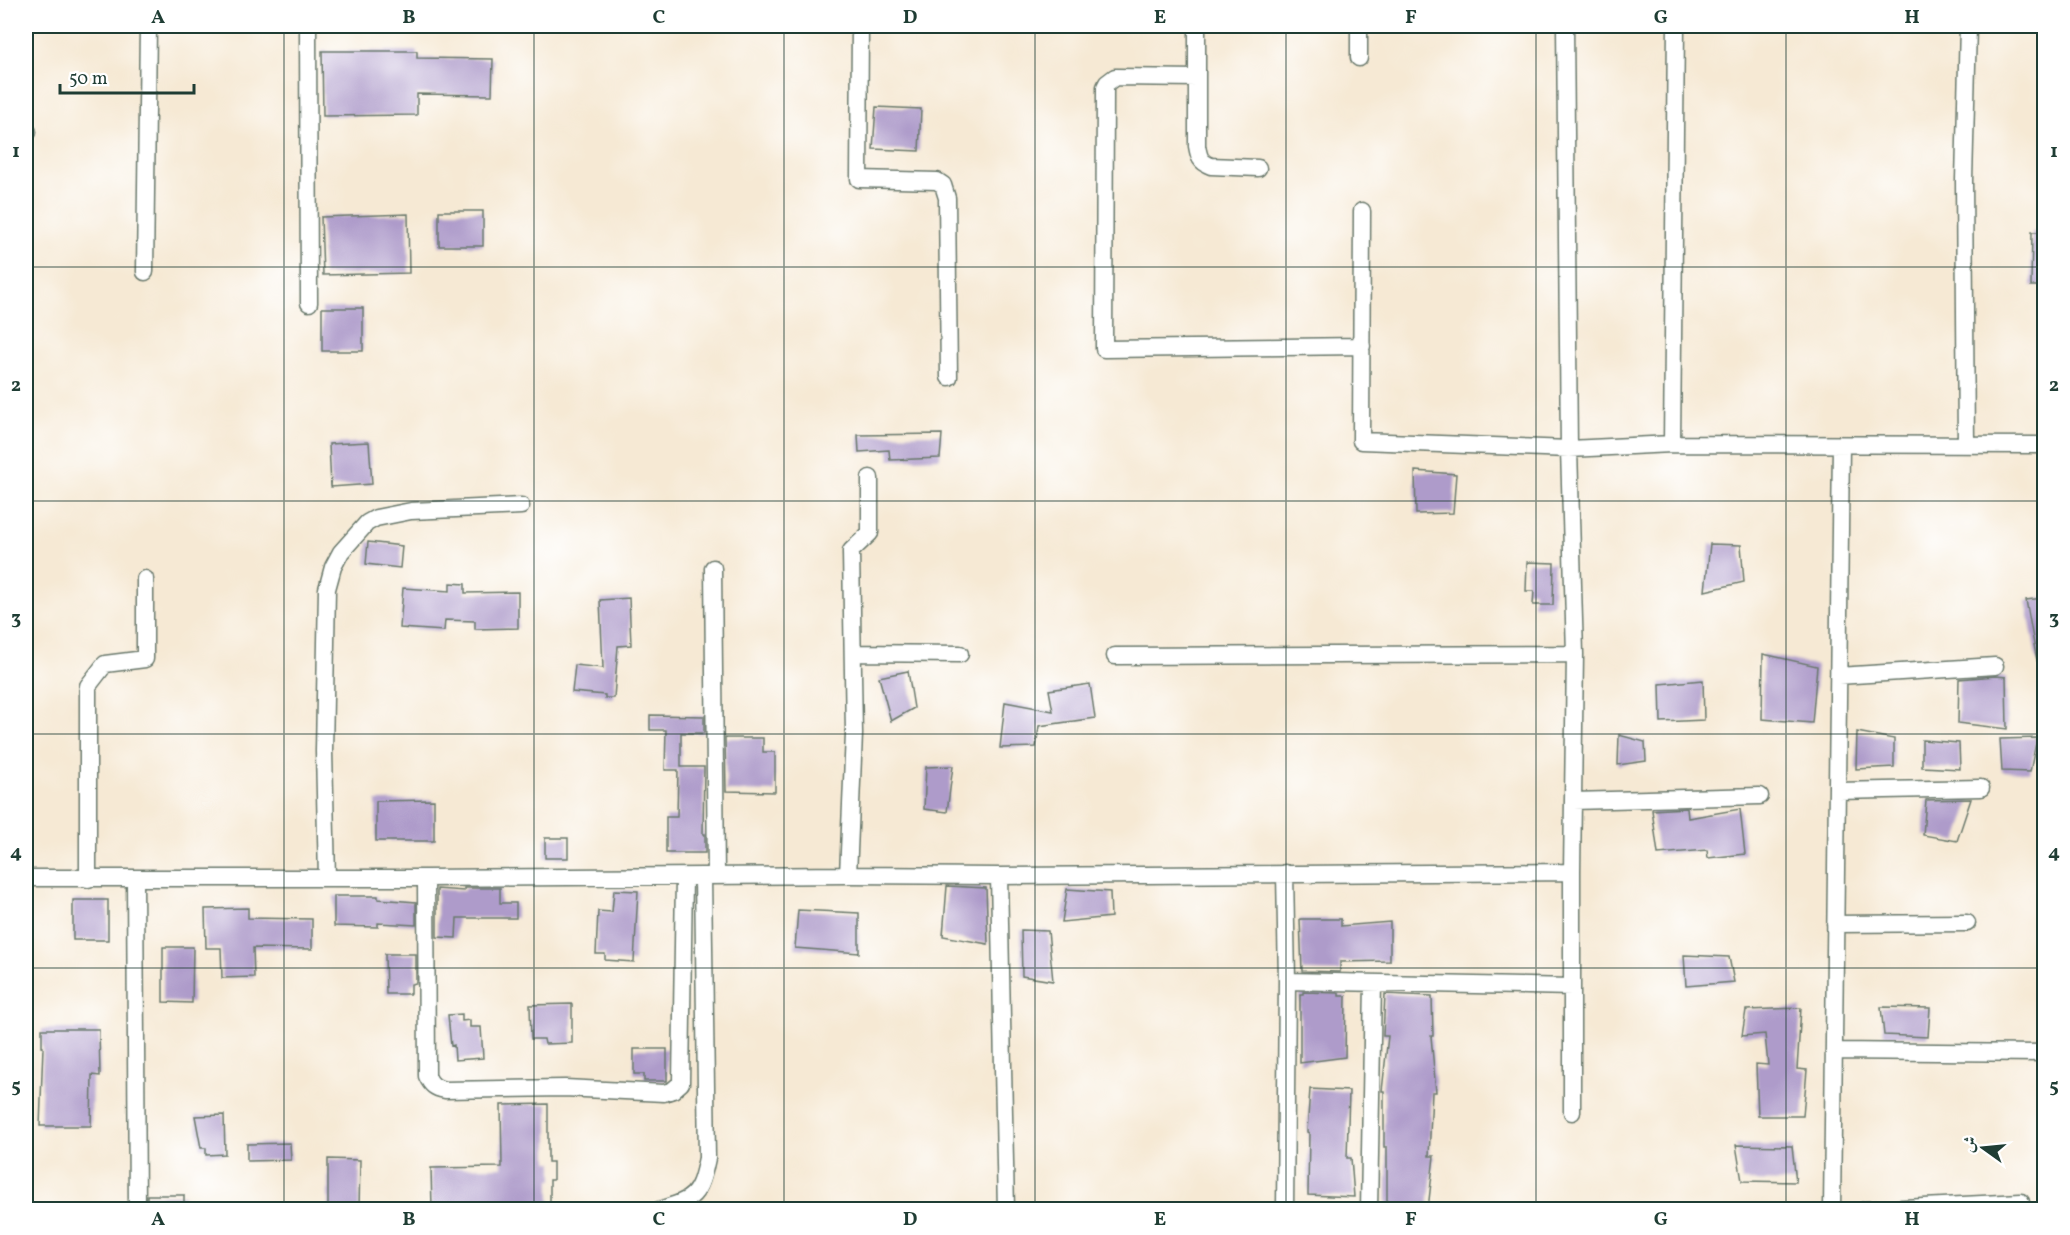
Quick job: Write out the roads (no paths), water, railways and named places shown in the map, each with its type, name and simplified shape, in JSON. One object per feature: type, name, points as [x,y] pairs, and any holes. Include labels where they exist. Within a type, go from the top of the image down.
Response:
[{"type":"street","points":[[145,272],[148,26]]},
{"type":"street","points":[[308,26],[309,303]]},
{"type":"street","points":[[860,26],[858,179],[937,182],[942,185],[947,198],[949,377]]},
{"type":"street","points":[[1197,26],[1197,146],[1199,157],[1211,166],[1258,168]]},
{"type":"street","points":[[1359,26],[1359,58]]},
{"type":"street","points":[[1565,26],[1569,449],[1575,654],[1572,1112]]},
{"type":"street","points":[[1672,444],[1676,26]]},
{"type":"street","points":[[1966,445],[1964,180],[1968,26]]},
{"type":"street","points":[[1197,78],[1115,77],[1107,82],[1105,87],[1104,349],[1362,346]]},
{"type":"street","points":[[1362,211],[1362,441],[1569,449],[1672,444],[2044,445]]},
{"type":"street","points":[[1832,1209],[1841,445]]},
{"type":"street","points":[[849,875],[854,734],[851,552],[870,533],[870,478]]},
{"type":"street","points":[[327,878],[324,751],[327,589],[333,567],[341,552],[367,524],[376,518],[411,511],[522,506]]},
{"type":"street","points":[[659,1209],[686,1201],[702,1184],[707,1158],[713,568]]},
{"type":"street","points":[[88,879],[88,686],[105,664],[145,658],[145,579]]},
{"type":"street","points":[[853,653],[960,654]]},
{"type":"street","points":[[1115,656],[1575,654]]},
{"type":"street","points":[[1838,676],[1995,666]]},
{"type":"street","points":[[1837,791],[1981,788]]},
{"type":"street","points":[[1573,801],[1760,796]]},
{"type":"street","points":[[26,878],[1572,872]]},
{"type":"street","points":[[1285,873],[1287,981],[1285,1209]]},
{"type":"street","points":[[999,876],[1006,1209]]},
{"type":"street","points":[[426,878],[427,1076],[436,1088],[445,1090],[565,1088],[664,1093],[673,1090],[681,1083],[684,877]]},
{"type":"street","points":[[135,879],[137,1209]]},
{"type":"street","points":[[1835,924],[1967,923]]},
{"type":"street","points":[[1287,981],[1572,987]]},
{"type":"street","points":[[1370,1209],[1373,983]]},
{"type":"street","points":[[1834,1051],[2044,1053]]},
{"type":"street","points":[[1865,1209],[2021,1202]]}]
